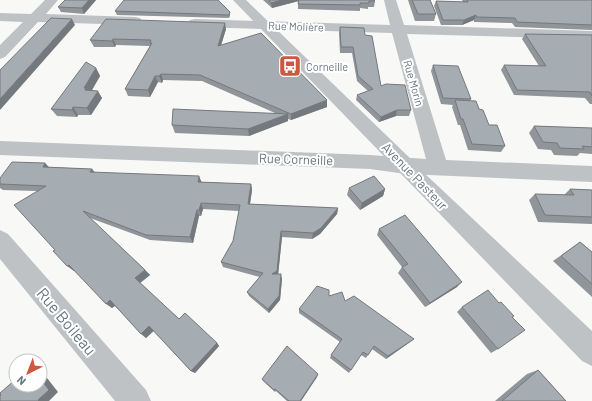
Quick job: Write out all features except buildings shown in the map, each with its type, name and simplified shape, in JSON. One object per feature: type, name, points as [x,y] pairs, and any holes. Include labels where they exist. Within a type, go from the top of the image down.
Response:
[{"type":"street","points":[[0,54],[52,0]]},
{"type":"street","name":"Avenue Pasteur","points":[[239,0],[406,166],[420,182],[592,351]]},
{"type":"street","name":"Rue Morin","points":[[390,0],[438,167]]},
{"type":"street","points":[[0,17],[147,22]]},
{"type":"street","name":"Rue Molière","points":[[179,22],[592,35]]},
{"type":"street","name":"Rue Corneille","points":[[0,148],[370,162],[406,166],[592,174]]},
{"type":"street","name":"Rue Boileau","points":[[0,241],[135,401]]},
{"type":"place","name":"Corneille","points":[[290,66]]}]
